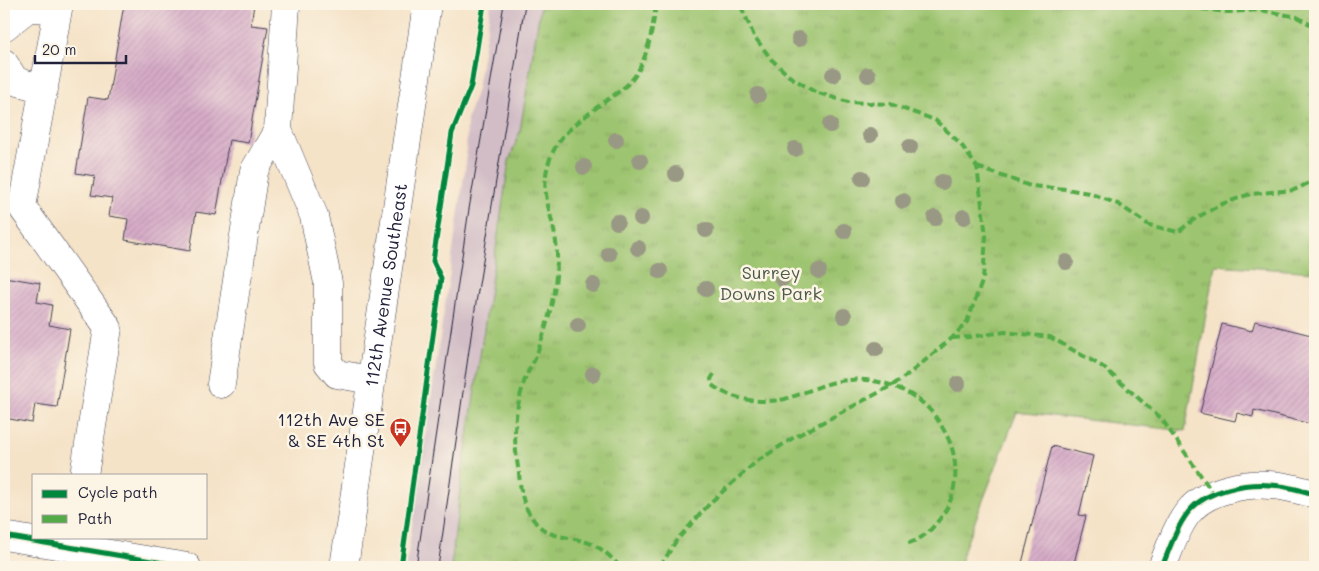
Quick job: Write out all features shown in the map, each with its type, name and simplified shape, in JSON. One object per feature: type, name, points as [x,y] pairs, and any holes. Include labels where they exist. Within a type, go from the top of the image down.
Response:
[{"type":"main road","points":[[286,4],[278,130],[314,216],[328,283],[328,363],[337,374],[371,380]]},
{"type":"main road","name":"112th Avenue Southeast","points":[[344,567],[427,4]]},
{"type":"main road","points":[[4,27],[28,8],[58,7],[22,207],[108,328],[84,474]]},
{"type":"main road","points":[[4,63],[15,81],[44,89]]},
{"type":"main road","points":[[221,384],[254,171],[278,130]]},
{"type":"main road","points":[[1163,567],[1178,528],[1192,508],[1213,493],[1244,486],[1271,484],[1315,494]]},
{"type":"main road","points":[[4,536],[73,542],[187,567]]},
{"type":"shaded area","points":[[491,4],[541,4],[520,131],[509,161],[460,490],[451,567],[406,567],[466,163],[467,119],[477,89]]},
{"type":"green space","name":"Surrey Downs Park","points":[[541,4],[1315,4],[1315,272],[1215,265],[1185,431],[1017,412],[962,555],[962,567],[451,567],[460,490],[509,161],[520,131]]},
{"type":"building","points":[[124,4],[254,4],[251,25],[268,27],[248,143],[229,140],[216,215],[196,212],[190,251],[125,240],[128,219],[109,216],[112,198],[91,195],[95,176],[76,173],[88,97],[108,100]]},
{"type":"building","points":[[4,277],[40,283],[37,302],[52,305],[49,325],[70,329],[57,407],[35,404],[32,423],[4,418]]},
{"type":"building","points":[[1255,321],[1315,336],[1315,425],[1254,410],[1253,417],[1237,413],[1235,421],[1200,413],[1222,324],[1252,331]]},
{"type":"building","points":[[1052,446],[1093,456],[1079,515],[1086,516],[1073,567],[1021,567]]},
{"type":"tram line","points":[[416,567],[469,209],[504,4]]},
{"type":"tram line","points":[[438,567],[474,315],[525,4]]},
{"type":"marked path","points":[[620,567],[594,545],[550,533],[536,522],[527,509],[522,494],[515,422],[526,376],[535,359],[543,335],[555,286],[556,244],[546,190],[549,162],[556,146],[568,131],[581,119],[626,86],[636,74],[645,56],[656,4]]},
{"type":"marked path","points":[[660,567],[676,541],[712,501],[756,462],[793,438],[893,385],[952,338],[967,322],[983,279],[986,236],[977,167],[960,143],[935,120],[890,104],[848,102],[815,92],[789,76],[771,59],[754,36],[740,4]]},
{"type":"marked path","points":[[1190,4],[1201,9],[1228,12],[1261,10],[1297,17],[1315,27]]},
{"type":"marked path","points":[[977,167],[1030,186],[1089,193],[1118,204],[1149,225],[1178,232],[1196,218],[1222,204],[1250,194],[1294,190],[1315,180]]},
{"type":"marked path","points":[[952,338],[1005,332],[1050,337],[1103,367],[1161,418],[1213,493]]},
{"type":"marked path","points":[[714,374],[711,379],[712,385],[719,390],[737,397],[757,401],[785,399],[835,382],[861,380],[878,382],[894,387],[924,404],[939,422],[948,438],[954,455],[955,482],[951,500],[935,525],[919,539],[905,544]]},
{"type":"cycle path","points":[[401,567],[441,278],[433,261],[452,133],[471,86],[484,4]]},
{"type":"cycle path","points":[[1163,567],[1179,526],[1187,513],[1199,502],[1218,492],[1250,485],[1260,485],[1281,486],[1315,494]]},
{"type":"cycle path","points":[[4,536],[187,567]]},
{"type":"place","name":"112th Ave SE & SE 4th St","points":[[401,448]]}]
